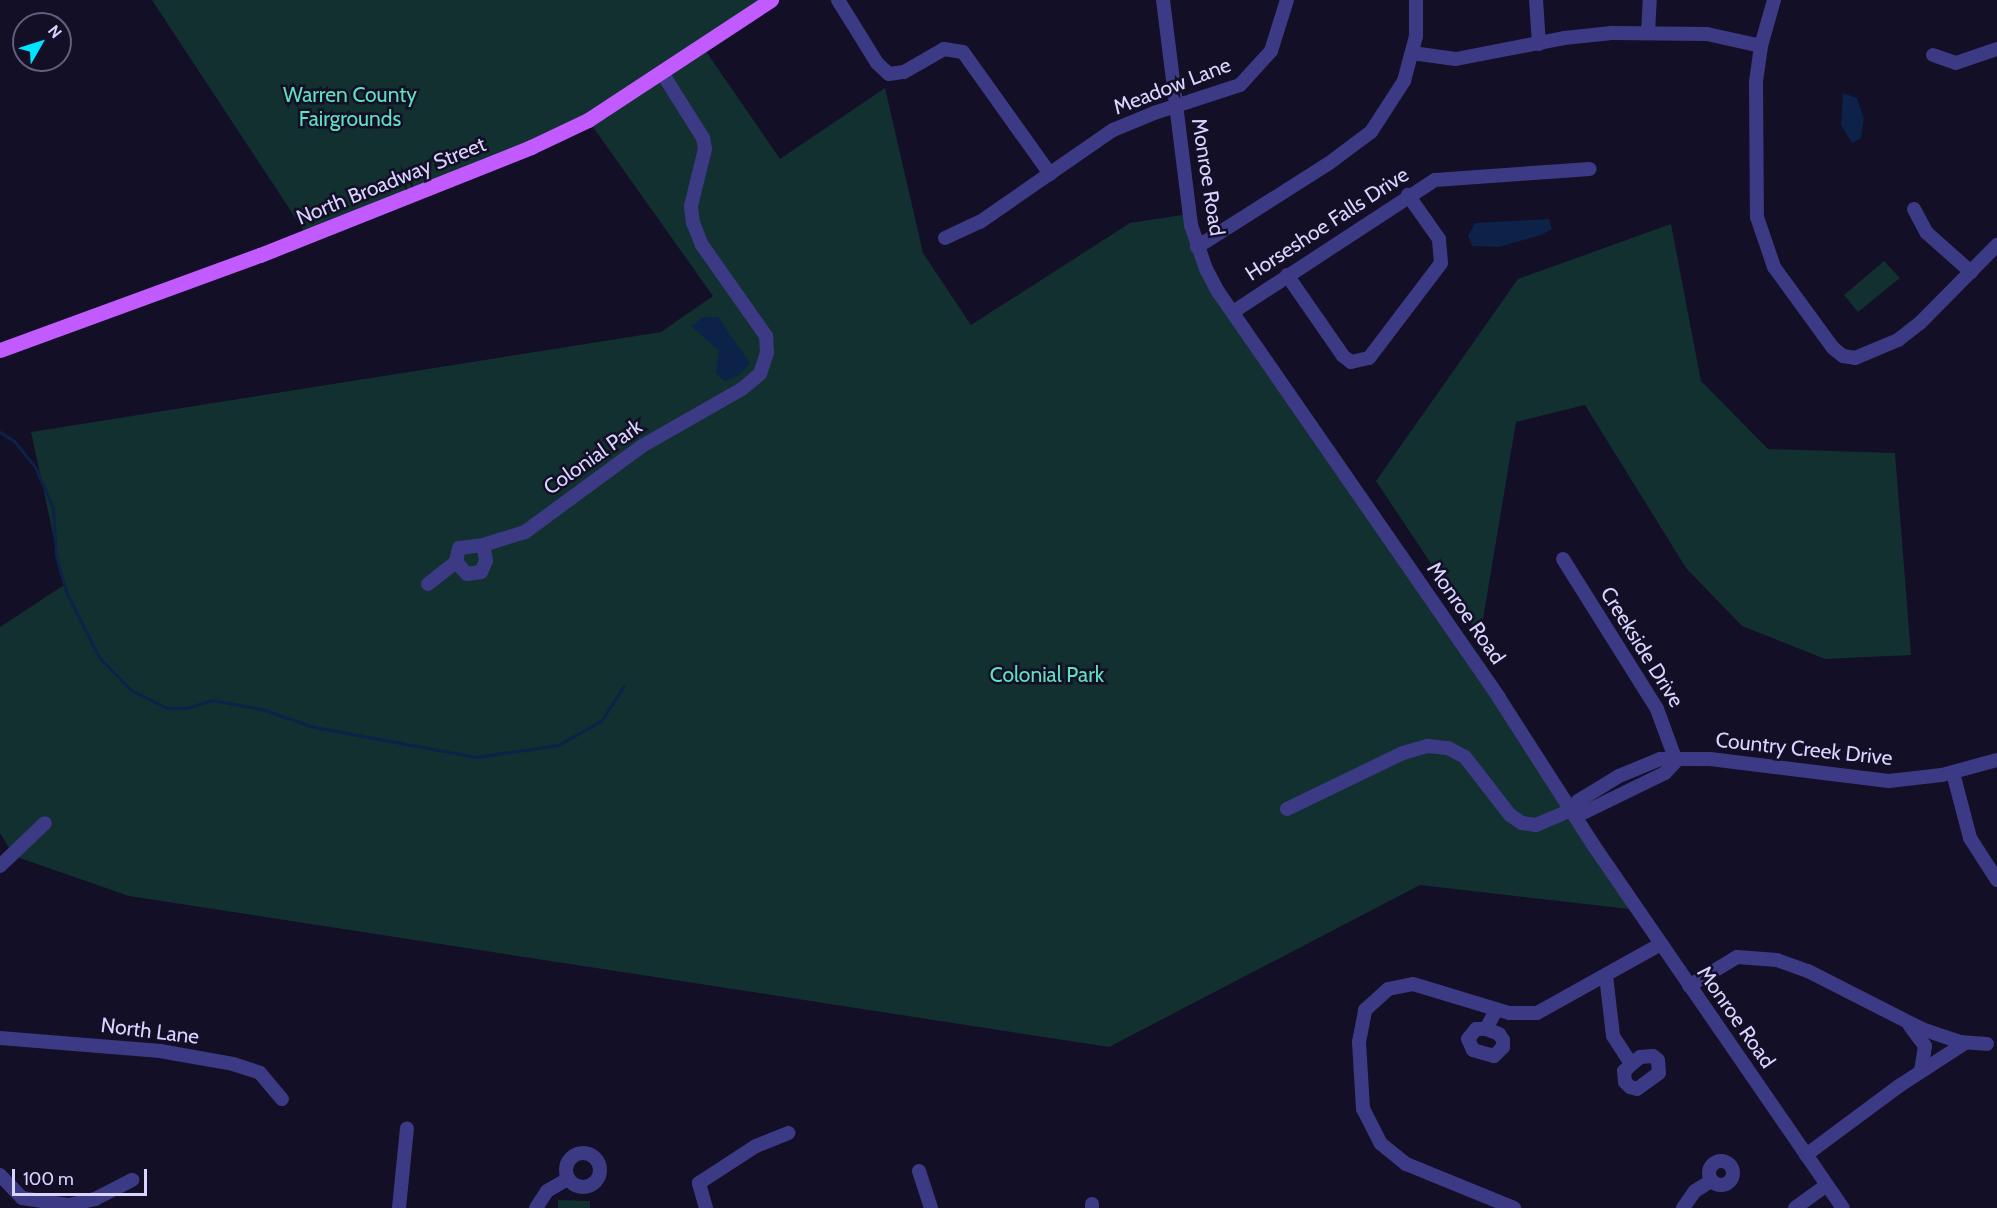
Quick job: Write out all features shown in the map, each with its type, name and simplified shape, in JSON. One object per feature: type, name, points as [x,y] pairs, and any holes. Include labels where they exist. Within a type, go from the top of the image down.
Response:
[{"type":"main road","name":"North Broadway Street","points":[[0,350],[260,255],[462,177],[588,120],[771,0]]},
{"type":"street","points":[[838,0],[877,63],[889,74],[904,72],[944,49],[963,52],[1050,174]]},
{"type":"street","name":"Monroe Road","points":[[1163,0],[1197,247],[1233,312],[1499,698],[1689,986],[1843,1208]]},
{"type":"street","name":"Meadow Lane","points":[[945,238],[980,222],[1113,130],[1176,107],[1222,94],[1250,77],[1271,51],[1287,0]]},
{"type":"street","points":[[1197,247],[1328,164],[1371,132],[1395,100],[1412,53],[1416,0]]},
{"type":"street","points":[[1536,0],[1539,44]]},
{"type":"street","points":[[1648,33],[1650,0]]},
{"type":"street","points":[[1774,0],[1761,46],[1755,171],[1757,217],[1774,267],[1800,306],[1843,356],[1862,357],[1898,340],[1997,246]]},
{"type":"street","points":[[1412,53],[1456,59],[1591,34],[1707,34],[1761,46]]},
{"type":"street","points":[[1933,55],[1956,63],[1997,49]]},
{"type":"street","name":"Colonial Park","points":[[428,584],[456,562],[459,548],[483,546],[525,532],[642,446],[742,389],[760,374],[767,352],[766,336],[702,245],[693,223],[692,206],[705,149],[703,138],[662,73]]},
{"type":"street","name":"Horseshoe Falls Drive","points":[[1233,312],[1423,185],[1451,177],[1590,169]]},
{"type":"street","points":[[1287,275],[1343,356],[1352,362],[1369,358],[1441,263],[1439,239],[1408,195]]},
{"type":"street","points":[[1914,209],[1927,233],[1971,272]]},
{"type":"street","points":[[456,562],[467,574],[481,572],[486,561],[483,546]]},
{"type":"street","name":"Creekside Drive","points":[[1563,559],[1657,709],[1676,762]]},
{"type":"street","points":[[1287,809],[1403,753],[1428,746],[1448,748],[1465,757],[1505,810],[1522,823],[1543,824],[1571,810],[1585,812],[1665,773],[1676,762]]},
{"type":"street","name":"Country Creek Drive","points":[[1676,762],[1729,761],[1869,780],[1953,773],[1997,760]]},
{"type":"street","points":[[1953,773],[1970,838],[1997,880]]},
{"type":"street","points":[[0,866],[45,823]]},
{"type":"street","points":[[1514,1208],[1395,1157],[1373,1133],[1361,1089],[1360,1026],[1367,1005],[1382,992],[1413,984],[1496,1010],[1516,1014],[1544,1011],[1661,944]]},
{"type":"street","points":[[1689,986],[1731,959],[1757,956],[1808,971],[1903,1022],[1919,1034],[1926,1046],[1921,1070]]},
{"type":"street","points":[[1606,976],[1613,1036],[1631,1064]]},
{"type":"street","points":[[1486,1029],[1496,1010]]},
{"type":"street","points":[[1903,1022],[1965,1043],[1987,1044]]},
{"type":"street","name":"North Lane","points":[[0,1038],[160,1051],[233,1064],[260,1073],[282,1099]]},
{"type":"street","points":[[1806,1155],[1921,1070],[1965,1043]]},
{"type":"street","points":[[399,1208],[407,1128]]},
{"type":"street","points":[[706,1208],[699,1183],[756,1146],[788,1132]]},
{"type":"street","points":[[919,1171],[931,1208]]},
{"type":"street","points":[[0,1175],[22,1198],[69,1205],[95,1199],[132,1180]]},
{"type":"street","points":[[536,1208],[547,1191],[568,1179]]},
{"type":"street","points":[[1683,1208],[1695,1191],[1711,1181]]},
{"type":"street","points":[[1795,1208],[1827,1185]]},
{"type":"green space","name":"Colonial Park","points":[[152,0],[771,0],[703,47],[780,159],[885,88],[923,253],[971,325],[1130,223],[1189,214],[1206,269],[1638,910],[1420,885],[1109,1047],[129,896],[14,856],[0,833],[0,627],[64,585],[31,432],[661,332],[713,296],[588,120],[308,237]]},
{"type":"green space","points":[[1671,224],[1701,381],[1768,449],[1895,453],[1911,655],[1825,659],[1742,626],[1686,568],[1585,405],[1516,422],[1480,637],[1376,481],[1518,279]]},
{"type":"green space","points":[[1884,261],[1900,278],[1858,312],[1844,295]]},
{"type":"green space","points":[[558,1200],[590,1201],[590,1208],[558,1208]]},
{"type":"water","points":[[1843,93],[1857,98],[1864,118],[1861,138],[1852,143],[1841,125]]},
{"type":"water","points":[[1549,219],[1552,229],[1541,235],[1499,247],[1472,246],[1468,236],[1475,223]]},
{"type":"water","points":[[703,317],[718,317],[750,363],[739,375],[724,381],[716,373],[719,351],[691,326]]},
{"type":"waterway","points":[[0,432],[14,441],[35,467],[53,508],[56,556],[67,594],[99,657],[131,690],[167,708],[187,708],[212,700],[261,709],[314,727],[476,757],[558,745],[601,721],[624,686]]},
{"type":"park label","name":"Warren County Fairgrounds","points":[[350,107]]}]
